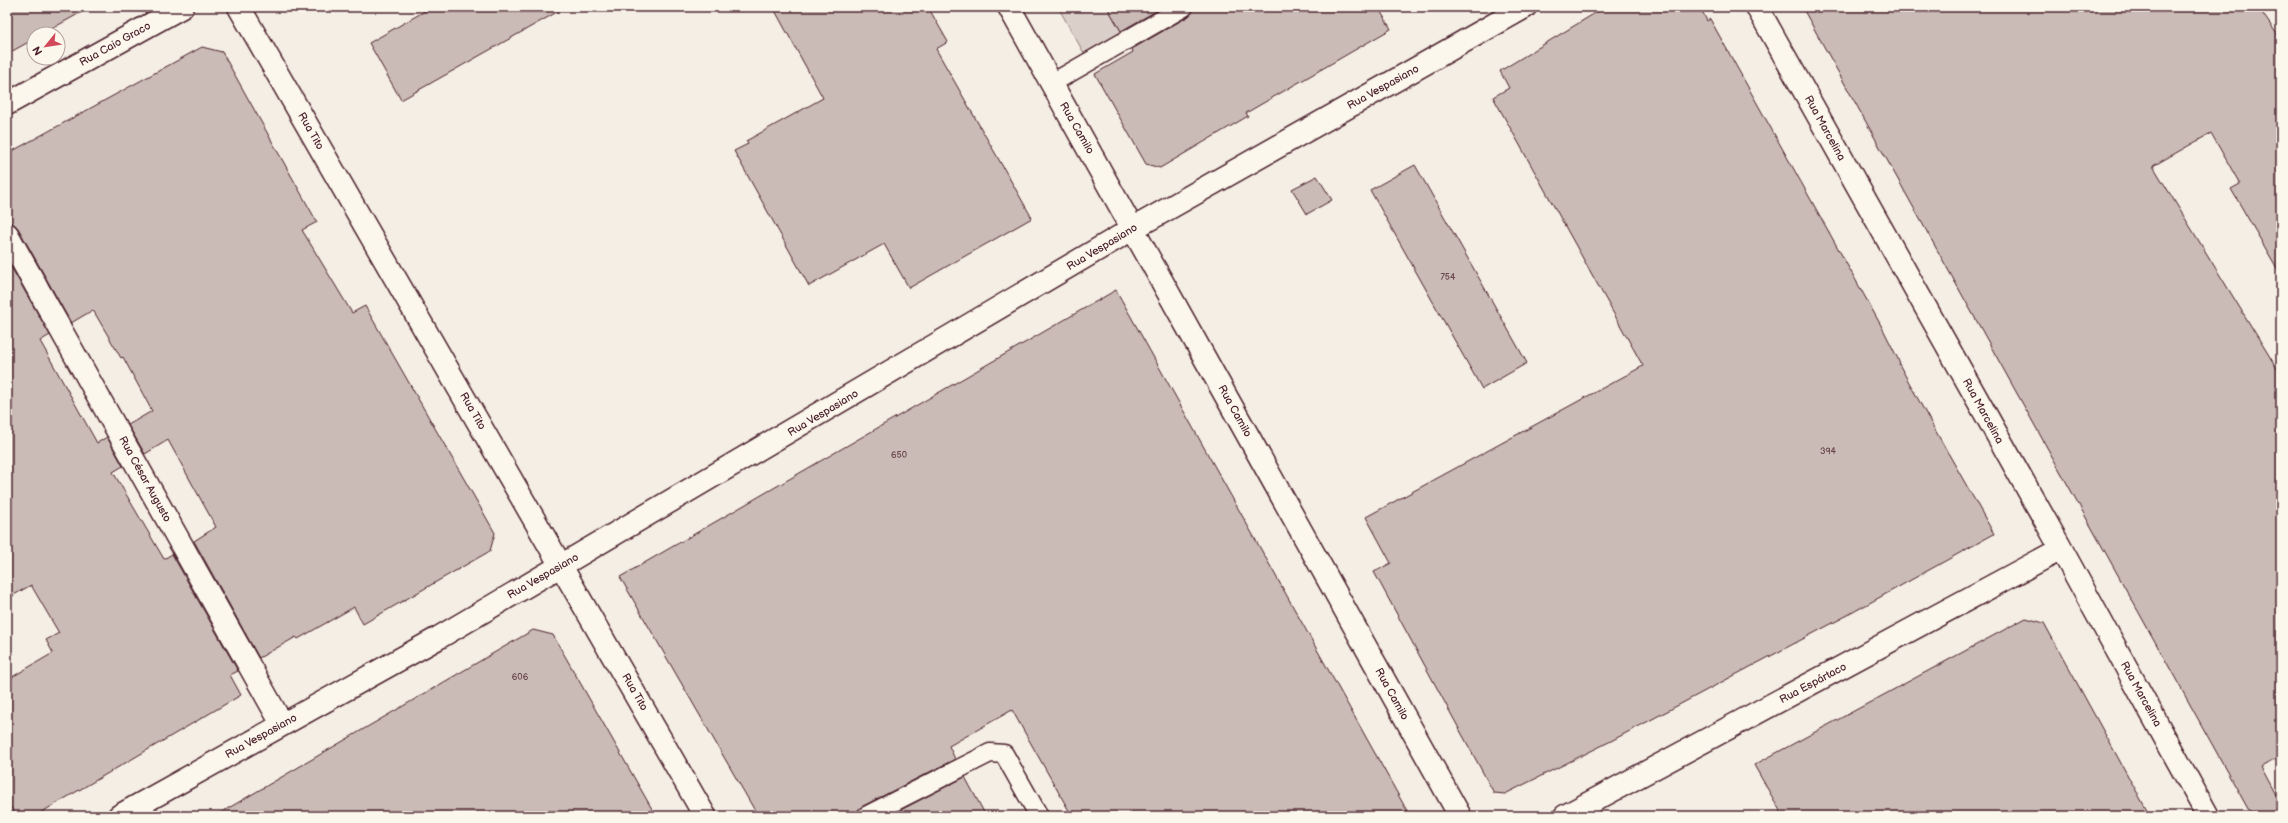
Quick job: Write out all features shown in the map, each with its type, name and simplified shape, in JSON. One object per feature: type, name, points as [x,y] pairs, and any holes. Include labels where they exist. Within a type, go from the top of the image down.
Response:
[{"type":"street","name":"Rua Caio Graco","points":[[7,104],[182,7]]},
{"type":"street","name":"Rua Tito","points":[[239,7],[705,816]]},
{"type":"street","name":"Rua Camilo","points":[[1009,7],[1134,228],[1460,816]]},
{"type":"street","name":"Rua Vespasiano","points":[[119,816],[438,638],[1134,228],[1525,7]]},
{"type":"street","name":"Rua Marcelina","points":[[1757,7],[2061,549],[2208,816]]},
{"type":"street","name":"Rua César Augusto","points":[[7,234],[282,724]]},
{"type":"street","name":"Rua Espártaco","points":[[1565,816],[2061,549]]},
{"type":"lane","points":[[1052,83],[1184,7]]},
{"type":"lane","points":[[866,816],[990,753],[1004,754],[1039,816]]},
{"type":"shaded area","points":[[1058,7],[1107,7],[1122,33],[1085,55]]},
{"type":"building","points":[[7,7],[91,7],[57,26],[26,26],[26,43],[7,54]]},
{"type":"building","points":[[432,7],[566,7],[401,100],[369,43]]},
{"type":"building","points":[[773,7],[928,7],[948,42],[936,49],[1032,218],[909,288],[884,244],[809,286],[734,151],[748,144],[746,141],[823,98]]},
{"type":"building","points":[[1107,7],[1163,7],[1121,31]]},
{"type":"building","points":[[1194,7],[1378,7],[1391,29],[1246,113],[1248,116],[1160,168],[1146,164],[1095,74],[1133,52],[1132,49],[1189,16]]},
{"type":"building","points":[[1605,7],[1700,7],[1707,21],[1710,19],[1883,329],[1900,363],[1899,364],[1994,534],[1846,616],[1611,741],[1505,794],[1494,793],[1374,572],[1391,563],[1366,517],[1643,366],[1493,97],[1509,88],[1500,71]]},
{"type":"building","points":[[1802,7],[2258,7],[2281,40],[2281,275],[2231,189],[2240,184],[2211,133],[2153,166],[2281,375],[2281,756],[2261,767],[2281,804],[2281,816],[2252,816]]},
{"type":"building","points":[[202,47],[222,52],[317,222],[302,230],[352,313],[365,306],[495,533],[490,551],[363,624],[354,607],[298,639],[296,637],[259,658],[194,541],[216,527],[168,440],[145,454],[128,425],[152,411],[123,357],[121,358],[93,310],[71,323],[18,228],[13,223],[7,222],[7,154]]},
{"type":"building","points":[[1415,165],[1527,363],[1482,389],[1370,190]]},
{"type":"building","points":[[1317,176],[1332,200],[1307,214],[1292,189]]},
{"type":"building","points":[[7,260],[50,335],[40,341],[97,443],[107,437],[123,466],[113,472],[164,559],[172,554],[238,671],[230,675],[241,695],[35,816],[16,816],[7,801],[7,680],[53,653],[46,640],[59,633],[31,585],[7,599]]},
{"type":"building","points":[[1116,290],[1410,816],[1072,816],[1012,710],[949,746],[955,759],[861,807],[856,816],[758,816],[620,577]]},
{"type":"building","points":[[2026,618],[2044,623],[2150,816],[1783,816],[1754,765]]},
{"type":"building","points":[[533,630],[553,635],[656,816],[215,816]]},
{"type":"building","points":[[965,777],[986,816],[889,816]]}]
